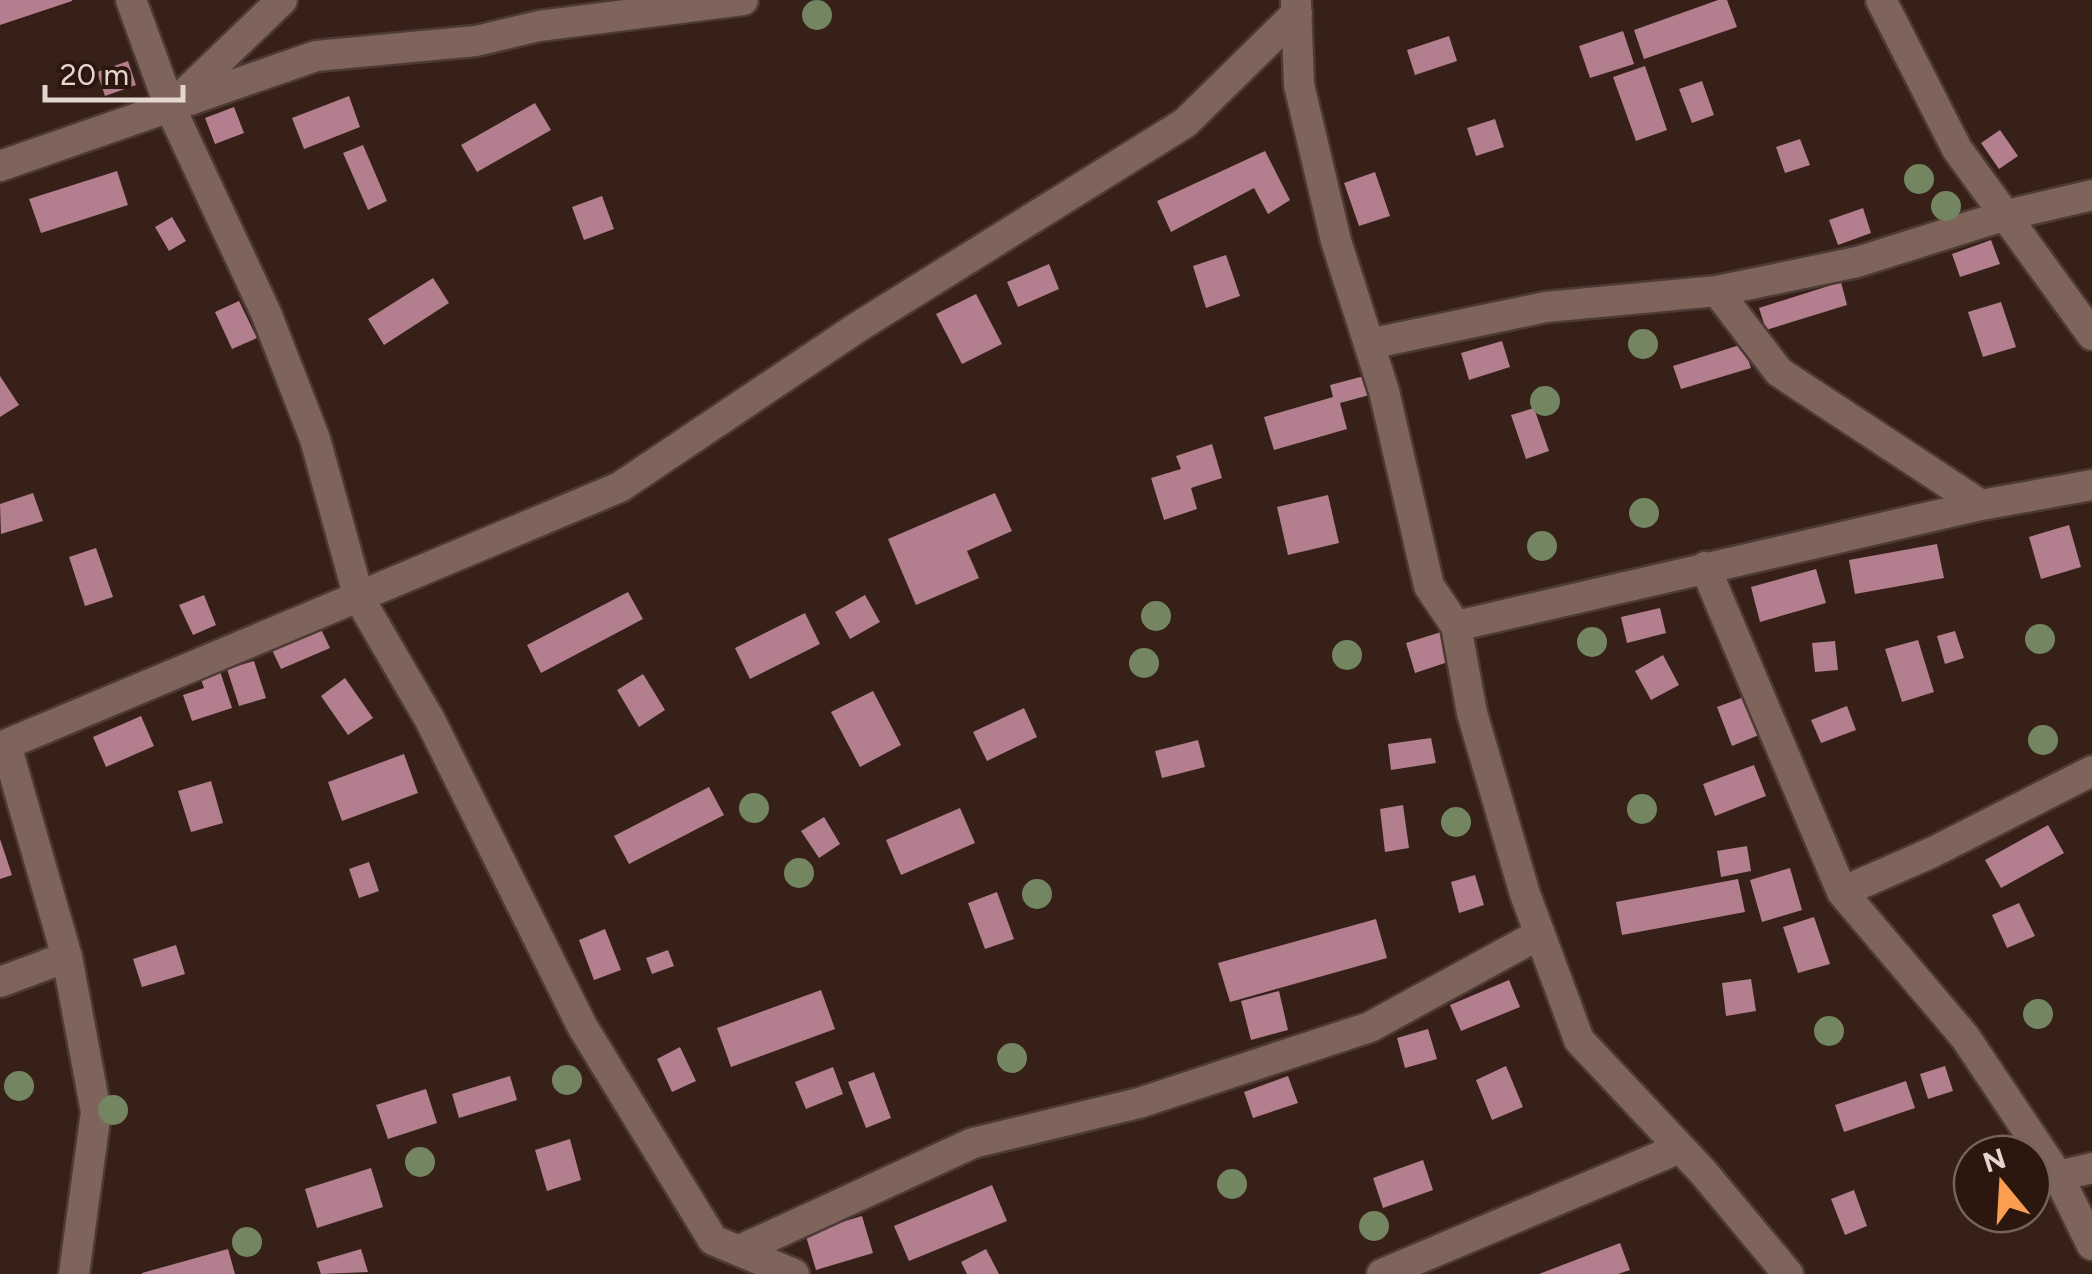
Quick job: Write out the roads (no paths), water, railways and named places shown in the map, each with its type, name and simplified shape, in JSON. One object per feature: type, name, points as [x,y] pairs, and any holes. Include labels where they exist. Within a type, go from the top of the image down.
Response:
[{"type":"street","points":[[132,0],[170,107],[266,313],[315,439],[359,598],[430,720],[582,1026],[712,1240],[794,1274]]},
{"type":"street","points":[[170,107],[282,0]]},
{"type":"street","points":[[0,166],[316,56],[476,41],[533,13],[742,0]]},
{"type":"street","points":[[1881,0],[1957,149],[2092,335]]},
{"type":"street","points":[[1296,7],[1299,86],[1336,241],[1369,344],[1429,586],[1456,626],[1472,713],[1540,934],[1579,1040],[1680,1148],[1788,1274]]},
{"type":"street","points":[[74,1274],[96,1112],[67,958],[3,746],[620,487],[858,327],[1185,122],[1296,7]]},
{"type":"street","points":[[1369,344],[1546,307],[1717,291],[1856,262],[2003,216],[2092,195]]},
{"type":"street","points":[[1717,291],[1779,372],[1981,505]]},
{"type":"street","points":[[1456,626],[1981,505],[2092,485]]},
{"type":"street","points":[[1705,567],[1842,892],[1965,1038],[2058,1176],[2092,1245]]},
{"type":"street","points":[[1842,892],[2092,771]]},
{"type":"street","points":[[740,1250],[973,1143],[1139,1103],[1370,1026],[1540,934]]},
{"type":"street","points":[[0,982],[67,958]]},
{"type":"street","points":[[1382,1274],[1680,1148]]},
{"type":"street","points":[[2058,1176],[2092,1168]]}]
